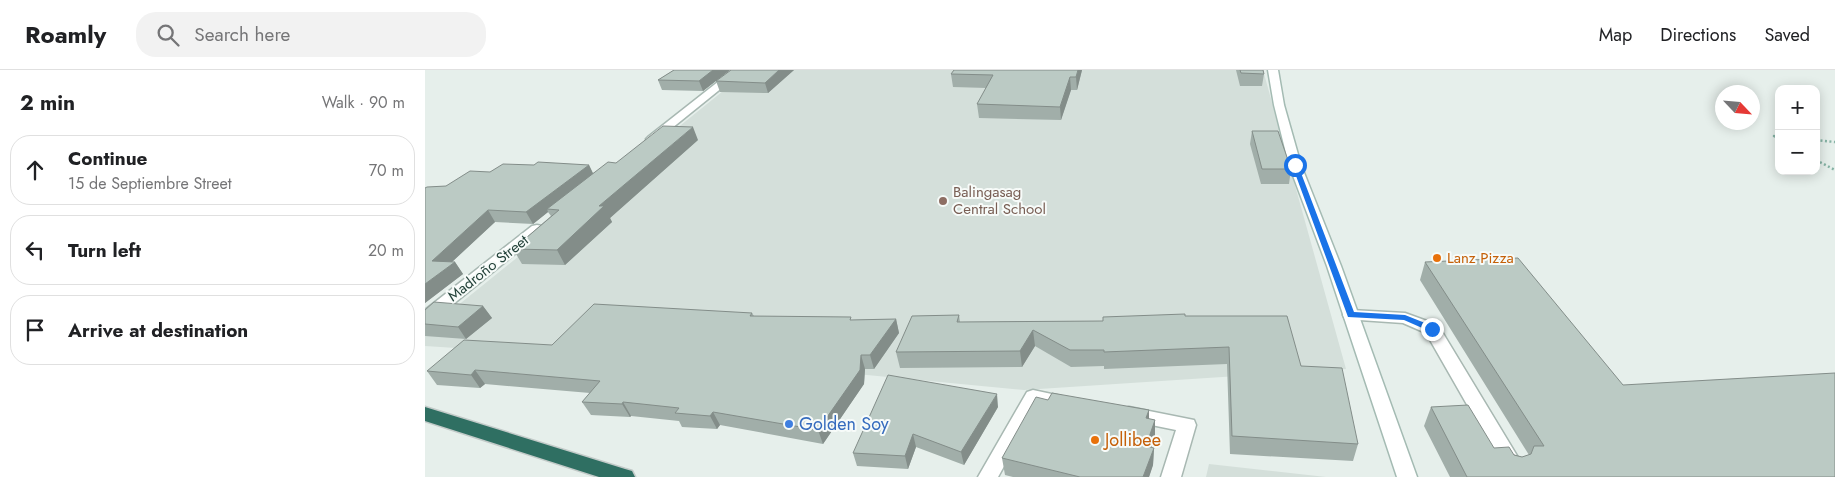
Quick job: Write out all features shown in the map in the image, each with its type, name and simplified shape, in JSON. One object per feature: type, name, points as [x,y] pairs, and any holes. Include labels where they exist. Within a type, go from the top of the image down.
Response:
[{"type":"highway","points":[[425,414],[625,477]]},
{"type":"main road","points":[[639,148],[739,70]]},
{"type":"main road","points":[[1273,70],[1279,105],[1295,165],[1351,315],[1407,477]]},
{"type":"main road","name":"Madroño Street","points":[[425,318],[548,220]]},
{"type":"main road","points":[[1351,315],[1405,318],[1432,329],[1513,466]]},
{"type":"main road","points":[[988,477],[1033,397],[1072,404]]},
{"type":"main road","points":[[1110,411],[1187,425],[1171,477]]},
{"type":"path","points":[[1820,140],[1835,142]]},
{"type":"path","points":[[1820,162],[1835,170]]},
{"type":"shaded area","name":"Balingasag Central School","points":[[749,70],[1263,70],[1346,369],[1024,390],[867,375],[425,346],[425,332]]},
{"type":"shaded area","points":[[1209,464],[1326,477],[1206,477]]},
{"type":"building","points":[[674,70],[713,70],[699,81],[658,80]]},
{"type":"building","points":[[731,70],[779,70],[765,83],[716,81]]},
{"type":"building","points":[[954,70],[1078,70],[1076,77],[1070,77],[1060,107],[977,104],[993,75],[951,74]]},
{"type":"building","points":[[1240,70],[1263,70],[1264,74],[1241,73]]},
{"type":"building","points":[[663,126],[693,127],[599,206],[604,206],[557,250],[513,249],[559,210],[547,209],[608,162],[616,163]]},
{"type":"building","points":[[1252,131],[1278,131],[1291,169],[1262,169]]},
{"type":"building","points":[[538,162],[589,165],[526,212],[488,210],[432,261],[455,262],[425,284],[425,188],[446,186],[470,171],[490,172],[503,164],[534,165]]},
{"type":"building","points":[[1518,258],[1623,385],[1835,373],[1835,477],[1467,477],[1431,407],[1468,405],[1494,448],[1509,447],[1514,455],[1522,457],[1531,454],[1534,446],[1544,446],[1425,262]]},
{"type":"building","points":[[434,302],[483,306],[458,327],[425,324],[425,310]]},
{"type":"building","points":[[594,304],[752,313],[750,316],[851,317],[850,320],[896,319],[870,355],[861,355],[860,370],[818,430],[713,412],[710,416],[675,413],[679,408],[623,402],[622,404],[582,402],[600,381],[475,370],[471,375],[427,371],[464,340],[552,345]]},
{"type":"building","points":[[1185,314],[1185,316],[1287,316],[1301,366],[1342,368],[1358,444],[1232,436],[1229,347],[1104,352],[1104,350],[1070,350],[1033,330],[1020,351],[896,352],[912,316],[959,315],[957,322],[1103,321],[1103,317]]},
{"type":"building","points":[[888,375],[997,394],[961,452],[913,434],[905,456],[853,453]]},
{"type":"building","points":[[1052,393],[1149,410],[1146,418],[1155,420],[1146,446],[1154,448],[1143,477],[1080,477],[1002,458],[1036,397],[1048,400]]},
{"type":"place","name":"Balingasag Central School","points":[[943,201]]},
{"type":"place","name":"Lanz Pizza","points":[[1437,258]]},
{"type":"place","name":"Golden Soy","points":[[789,424]]},
{"type":"place","name":"Jollibee","points":[[1095,440]]},
{"type":"route","points":[[1295,165],[1351,315],[1405,318],[1432,329]]}]
